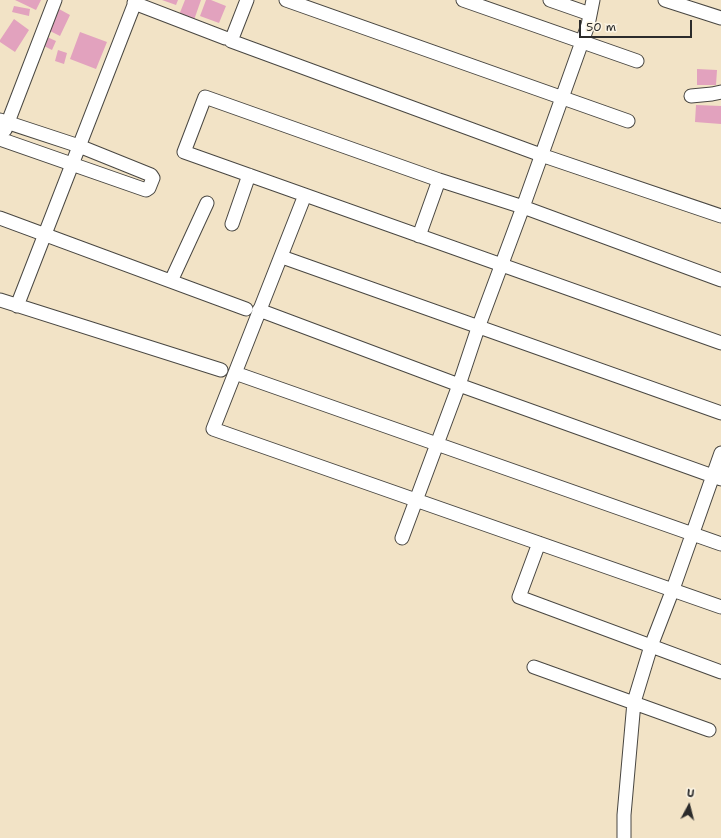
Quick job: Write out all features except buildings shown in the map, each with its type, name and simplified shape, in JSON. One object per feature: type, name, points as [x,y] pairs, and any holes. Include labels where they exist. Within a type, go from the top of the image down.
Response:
[{"type":"street","points":[[4,121],[79,146],[151,175],[153,178],[149,188],[146,190],[1,139],[4,121],[55,0]]},
{"type":"street","points":[[247,0],[231,41],[541,155],[721,216]]},
{"type":"street","points":[[286,0],[628,121]]},
{"type":"street","points":[[463,0],[582,43],[637,61]]},
{"type":"street","points":[[550,0],[590,14]]},
{"type":"street","points":[[402,538],[459,385],[478,328],[582,43],[588,25],[592,0]]},
{"type":"street","points":[[665,0],[721,18]]},
{"type":"street","points":[[17,306],[135,2],[225,38]]},
{"type":"street","points":[[691,96],[721,92]]},
{"type":"street","points":[[721,280],[523,207],[439,180],[205,97],[184,152],[721,343]]},
{"type":"street","points":[[232,224],[249,175]]},
{"type":"street","points":[[419,236],[439,180]]},
{"type":"street","points":[[305,195],[282,257],[213,429],[721,607]]},
{"type":"street","points":[[171,282],[207,203]]},
{"type":"street","points":[[0,218],[246,309]]},
{"type":"street","points":[[282,257],[478,328],[721,413]]},
{"type":"street","points":[[0,300],[221,370]]},
{"type":"street","points":[[260,310],[459,385],[717,478]]},
{"type":"street","points":[[235,373],[436,445],[721,544]]},
{"type":"street","points":[[624,838],[624,815],[634,702],[650,646],[673,589],[691,534],[717,478],[721,453]]},
{"type":"street","points":[[539,543],[519,597],[721,672]]},
{"type":"street","points":[[534,667],[709,730]]}]
